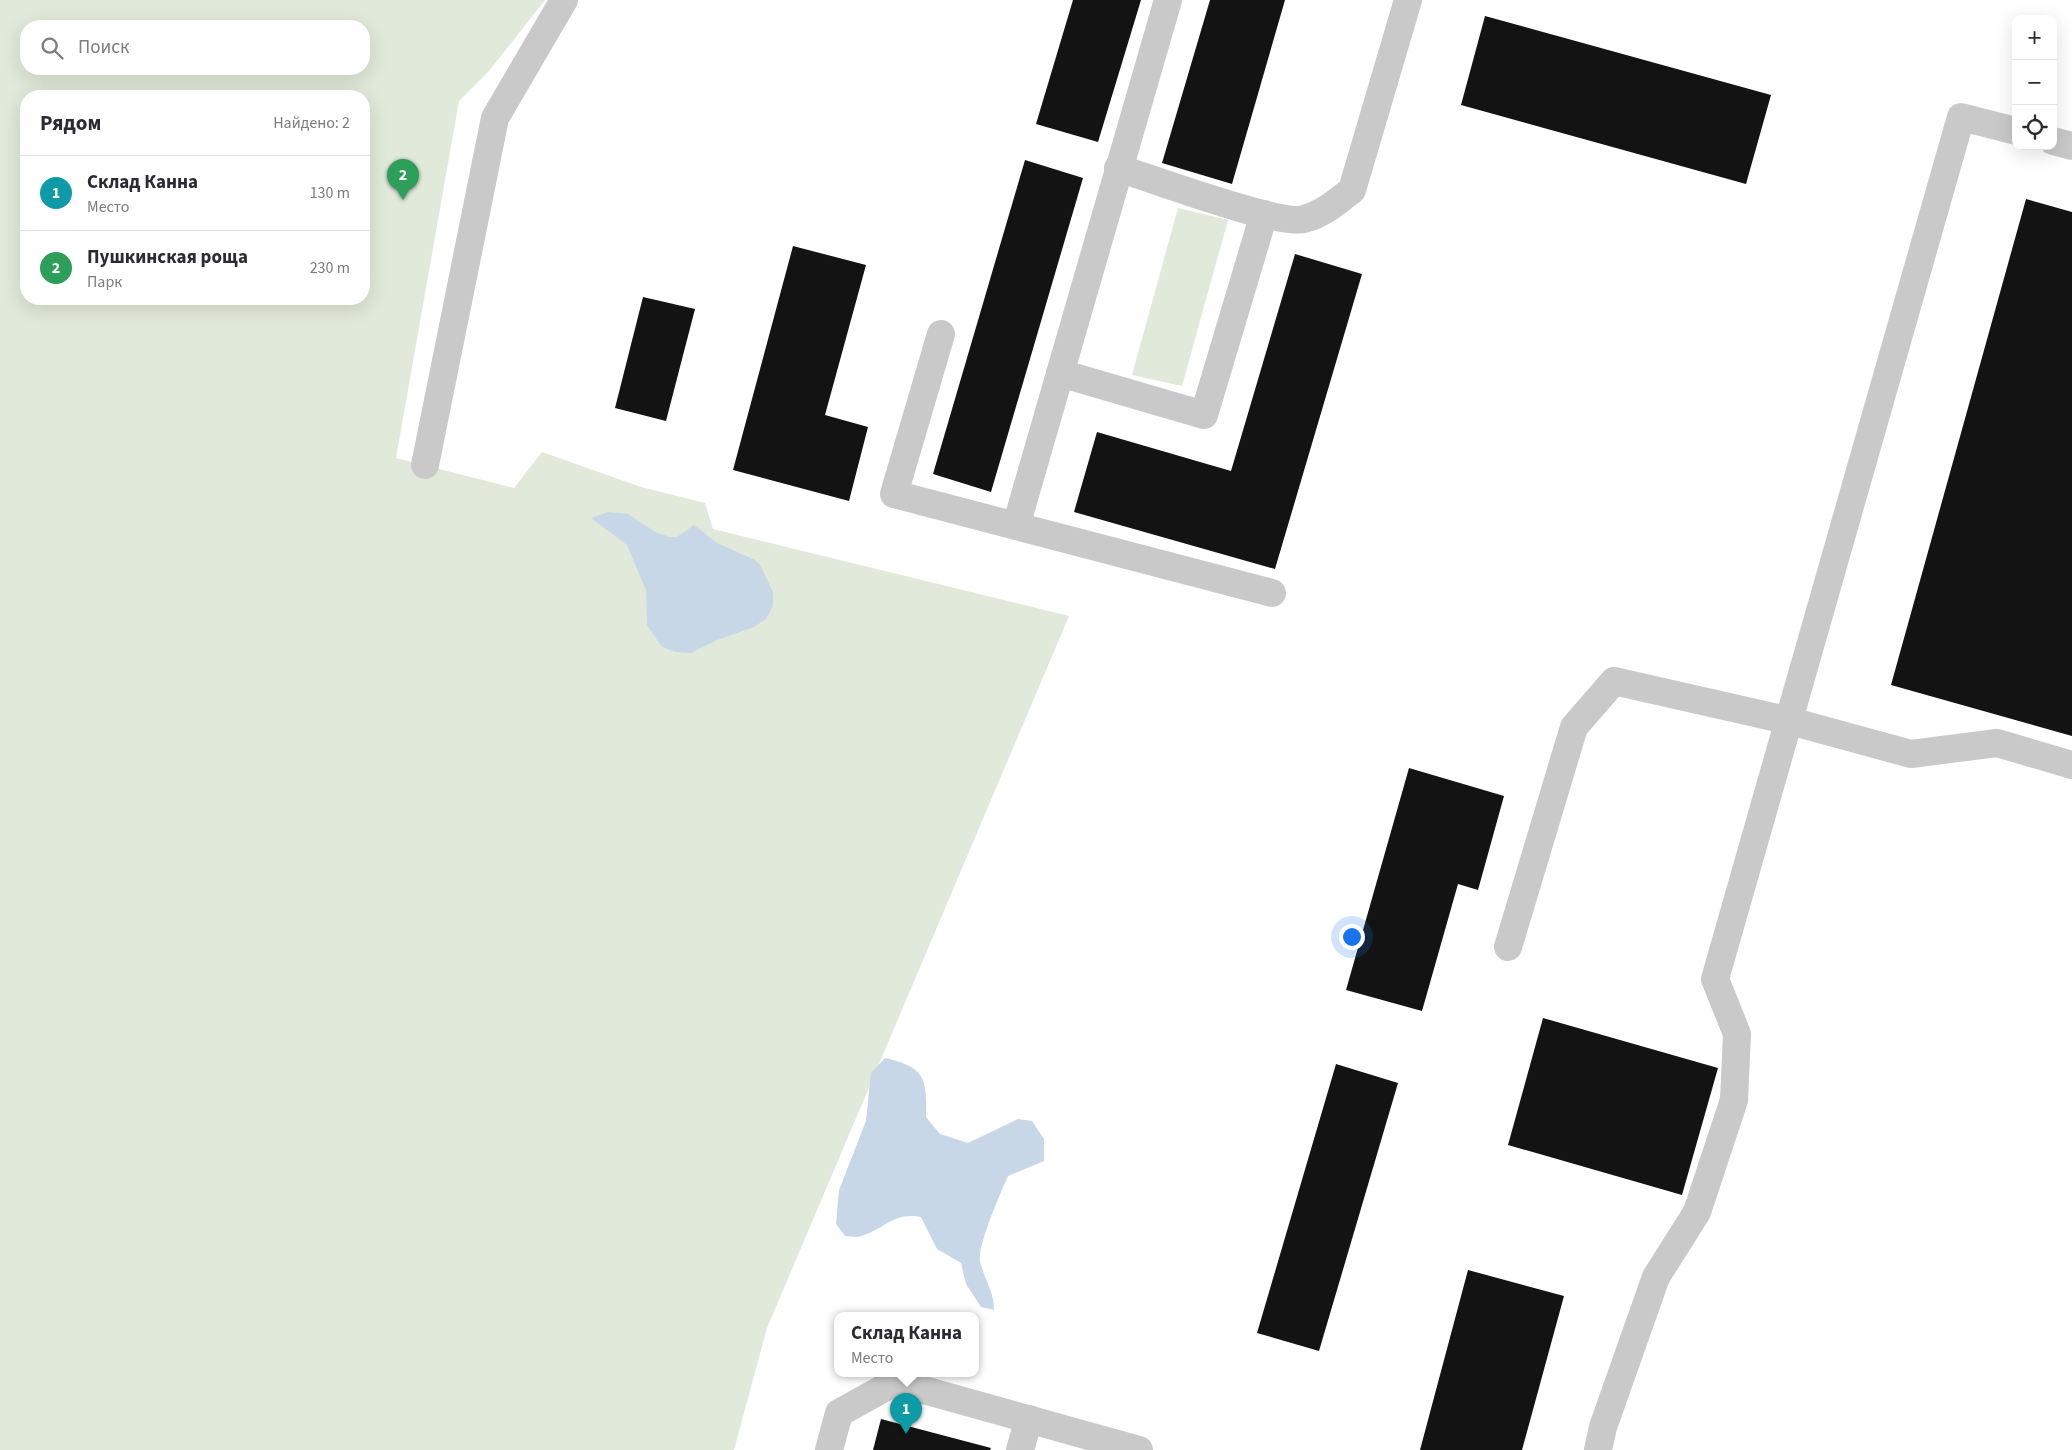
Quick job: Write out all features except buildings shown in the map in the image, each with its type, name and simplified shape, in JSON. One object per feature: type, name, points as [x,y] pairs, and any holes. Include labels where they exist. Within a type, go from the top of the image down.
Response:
[{"type":"lane","points":[[425,465],[495,118],[564,0]]},
{"type":"lane","points":[[1016,526],[1168,0]]},
{"type":"lane","points":[[1118,168],[1264,214],[1302,220],[1328,210],[1352,190],[1408,0]]},
{"type":"lane","points":[[1598,1450],[1603,1427],[1656,1278],[1697,1212],[1734,1100],[1737,1034],[1715,979],[1961,117],[2012,130]]},
{"type":"lane","points":[[2057,142],[2072,146]]},
{"type":"lane","points":[[1060,373],[1204,415],[1264,214]]},
{"type":"lane","points":[[941,334],[894,494],[1272,594]]},
{"type":"lane","points":[[1508,947],[1574,727],[1614,681],[1790,721],[1912,754],[1996,743],[2072,765]]},
{"type":"lane","points":[[829,1450],[839,1413],[895,1382],[1139,1450]]},
{"type":"lane","points":[[1020,1450],[1029,1419]]},
{"type":"green space","points":[[0,0],[545,0],[489,71],[459,101],[396,458],[514,488],[542,452],[641,487],[705,503],[713,529],[1069,616],[767,1328],[734,1450],[0,1450]]},
{"type":"green space","points":[[1178,208],[1228,220],[1182,386],[1132,375]]},
{"type":"water","points":[[608,512],[628,514],[657,533],[670,537],[677,537],[694,525],[717,543],[755,560],[760,565],[773,592],[773,606],[766,619],[754,627],[717,640],[691,653],[676,652],[662,647],[647,625],[646,590],[627,545],[591,518]]},
{"type":"water","points":[[885,1058],[916,1070],[921,1076],[926,1093],[926,1117],[940,1134],[968,1143],[1018,1119],[1032,1121],[1044,1139],[1044,1161],[1008,1176],[982,1244],[980,1261],[991,1291],[994,1310],[981,1307],[966,1284],[961,1263],[937,1249],[921,1217],[911,1216],[896,1219],[870,1233],[858,1237],[845,1236],[836,1224],[839,1190],[866,1121],[871,1073]]},
{"type":"place","name":"Пушкинская роща","points":[[403,200]]},
{"type":"place","name":"Склад Канна","points":[[906,1434]]}]
